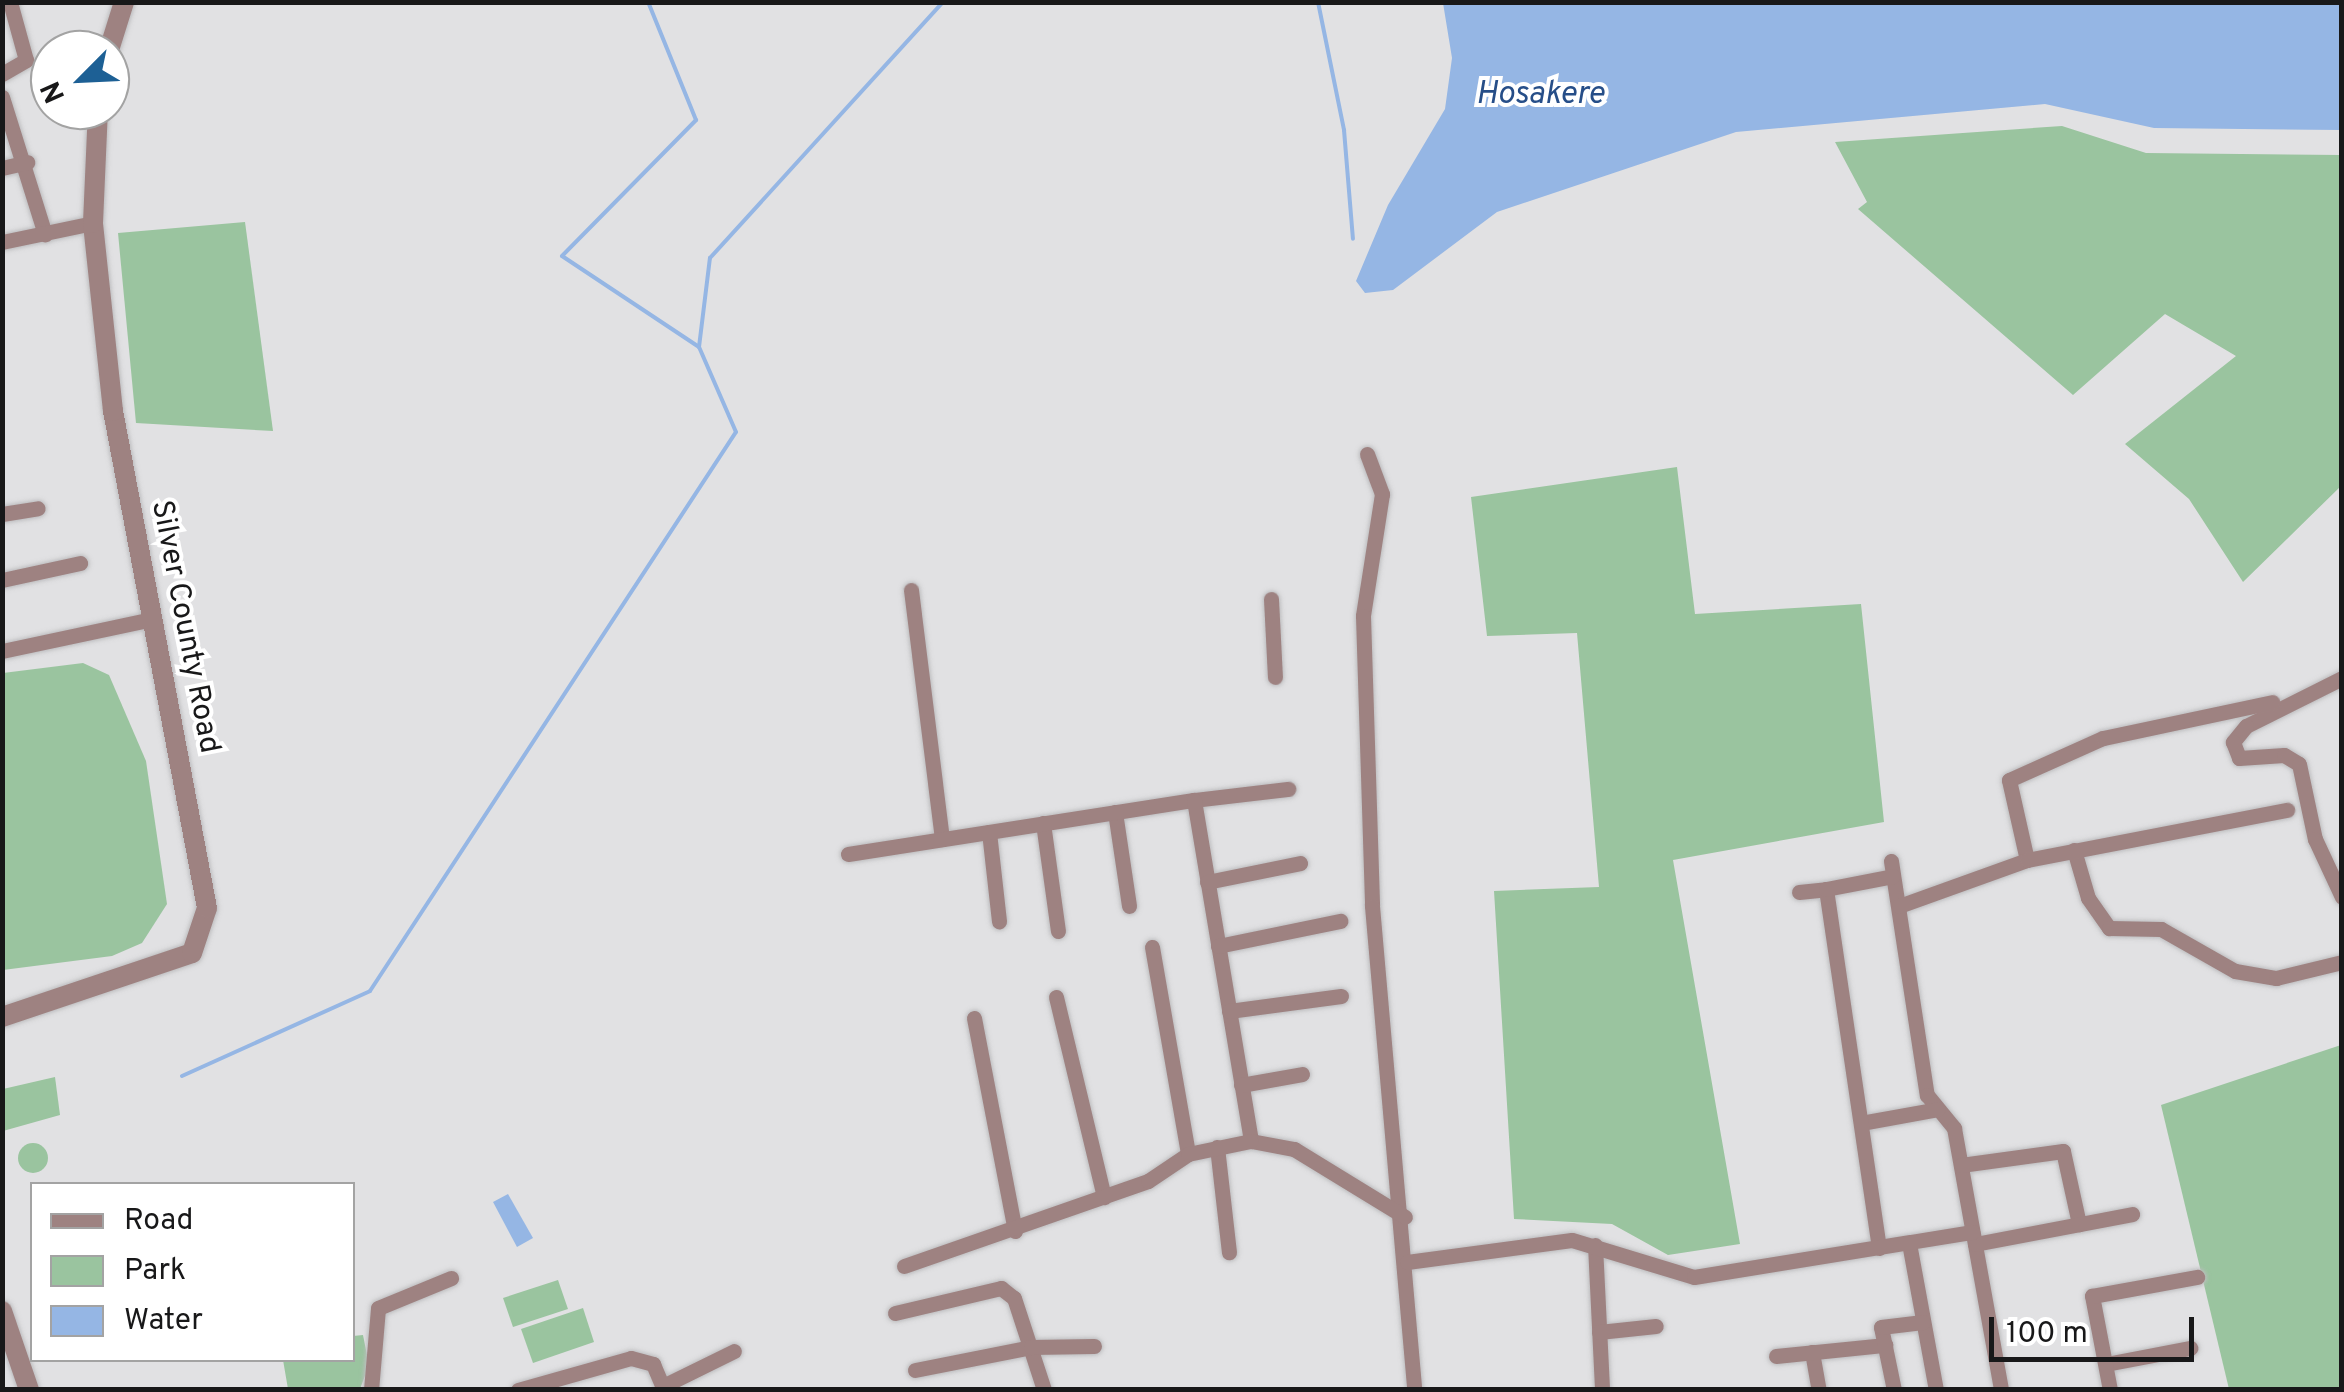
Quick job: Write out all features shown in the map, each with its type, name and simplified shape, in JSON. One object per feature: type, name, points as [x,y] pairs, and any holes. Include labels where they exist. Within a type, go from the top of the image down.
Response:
[{"type":"street","points":[[2,74],[26,60],[10,2]]},
{"type":"street","points":[[116,30],[124,2]]},
{"type":"street","points":[[2,97],[27,162],[44,234]]},
{"type":"street","name":"Silver County Road","points":[[2,1017],[192,953],[206,908],[114,411],[93,224],[97,130]]},
{"type":"street","points":[[2,168],[27,162]]},
{"type":"street","points":[[2,242],[93,224]]},
{"type":"street","points":[[1367,454],[1382,494],[1363,616],[1372,906],[1390,1171],[1406,1218],[1414,1390]]},
{"type":"street","points":[[2,514],[38,508]]},
{"type":"street","points":[[2,580],[80,563]]},
{"type":"street","points":[[910,590],[942,839]]},
{"type":"street","points":[[1271,599],[1276,677]]},
{"type":"street","points":[[2,651],[152,620]]},
{"type":"street","points":[[2342,678],[2246,726],[2233,742],[2239,758],[2284,755],[2299,764],[2314,839],[2342,897]]},
{"type":"street","points":[[2027,860],[2009,780],[2103,738],[2272,702]]},
{"type":"street","points":[[848,854],[1288,789]]},
{"type":"street","points":[[1194,800],[1251,1141]]},
{"type":"street","points":[[1898,906],[2027,860],[2286,810]]},
{"type":"street","points":[[1115,812],[1129,906]]},
{"type":"street","points":[[1043,823],[1058,931]]},
{"type":"street","points":[[989,832],[999,921]]},
{"type":"street","points":[[2074,850],[2088,898],[2109,928],[2161,929],[2235,971],[2276,978],[2342,962]]},
{"type":"street","points":[[1207,882],[1300,863]]},
{"type":"street","points":[[1798,892],[1826,889],[1892,868],[1927,1095],[1954,1128],[2001,1390]]},
{"type":"street","points":[[1826,889],[1880,1248]]},
{"type":"street","points":[[1218,946],[1340,921]]},
{"type":"street","points":[[1152,947],[1188,1154]]},
{"type":"street","points":[[1229,1011],[1341,996]]},
{"type":"street","points":[[1056,997],[1104,1197]]},
{"type":"street","points":[[974,1018],[1015,1230]]},
{"type":"street","points":[[1241,1085],[1302,1074]]},
{"type":"street","points":[[1861,1123],[1938,1110]]},
{"type":"street","points":[[904,1266],[1104,1197],[1188,1154],[1251,1141],[1294,1149],[1406,1218]]},
{"type":"street","points":[[1217,1146],[1229,1252]]},
{"type":"street","points":[[1961,1166],[2062,1151],[2079,1224]]},
{"type":"street","points":[[1406,1262],[1595,1244],[1694,1277],[1909,1243],[1973,1238],[2132,1214]]},
{"type":"street","points":[[1909,1243],[1936,1390]]},
{"type":"street","points":[[1595,1244],[1602,1390]]},
{"type":"street","points":[[371,1390],[378,1308],[451,1278]]},
{"type":"street","points":[[2110,1390],[2092,1296],[2197,1278]]},
{"type":"street","points":[[895,1313],[1001,1288],[1032,1347],[1044,1390]]},
{"type":"street","points":[[2,1311],[29,1390]]},
{"type":"street","points":[[1894,1390],[1881,1327],[1924,1322]]},
{"type":"street","points":[[1599,1332],[1656,1326]]},
{"type":"street","points":[[1776,1356],[1885,1345]]},
{"type":"street","points":[[916,1370],[1032,1347],[1094,1346]]},
{"type":"street","points":[[2106,1364],[2190,1348]]},
{"type":"street","points":[[518,1390],[631,1358],[653,1364],[664,1388],[734,1351]]},
{"type":"street","points":[[1812,1352],[1819,1390]]},
{"type":"green space","points":[[2062,126],[2146,153],[2341,155],[2341,486],[2243,582],[2189,499],[2125,444],[2236,356],[2165,314],[2073,395],[1858,209],[1867,202],[1835,142]]},
{"type":"green space","points":[[245,222],[273,431],[136,423],[118,233]]},
{"type":"green space","points":[[1677,467],[1695,614],[1861,604],[1884,822],[1673,860],[1740,1244],[1668,1255],[1612,1224],[1514,1219],[1494,891],[1599,887],[1577,633],[1487,636],[1471,497]]},
{"type":"green space","points":[[83,663],[109,675],[146,761],[167,904],[142,943],[112,956],[3,970],[3,673]]},
{"type":"green space","points":[[2341,1045],[2341,1389],[2229,1389],[2161,1105]]},
{"type":"green space","points":[[55,1077],[60,1115],[3,1131],[3,1089]]},
{"type":"green space","points":[[33,1143],[44,1147],[48,1158],[44,1169],[33,1173],[22,1169],[18,1158],[22,1147]]},
{"type":"green space","points":[[558,1280],[568,1309],[513,1327],[503,1298]]},
{"type":"green space","points":[[583,1308],[594,1342],[533,1363],[521,1329]]},
{"type":"green space","points":[[363,1335],[369,1365],[360,1389],[288,1389],[283,1362],[355,1362],[355,1336]]},
{"type":"water","name":"Hosakere","points":[[1443,3],[2341,3],[2341,130],[2154,128],[2045,104],[1736,132],[1497,212],[1393,290],[1365,293],[1356,281],[1388,205],[1445,109],[1452,58]]},
{"type":"water","points":[[508,1194],[533,1238],[517,1247],[493,1202]]},
{"type":"waterway","points":[[182,1076],[370,991],[736,432],[699,347],[562,256],[696,120],[648,2]]},
{"type":"waterway","points":[[699,347],[710,258],[943,2]]},
{"type":"waterway","points":[[1318,2],[1344,130],[1353,239]]}]
